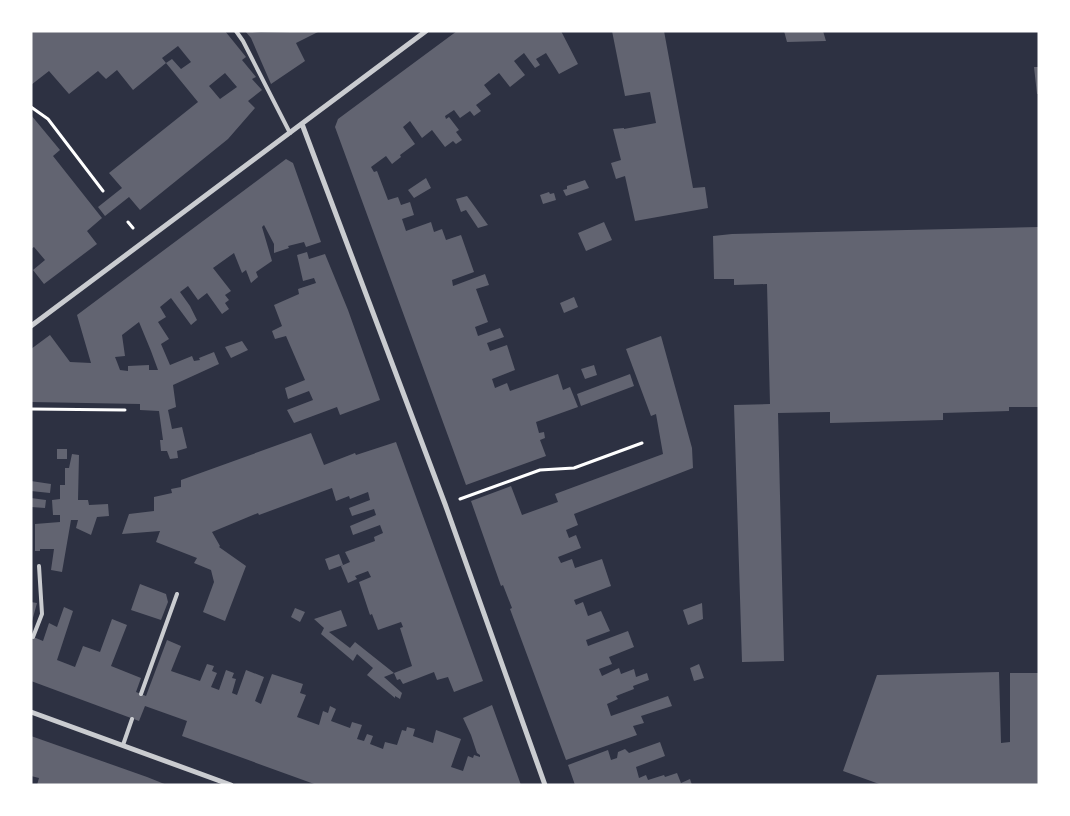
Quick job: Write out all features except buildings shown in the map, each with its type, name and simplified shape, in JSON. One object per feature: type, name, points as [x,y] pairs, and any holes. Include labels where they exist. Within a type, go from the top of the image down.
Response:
[{"type":"street","points":[[31,326],[426,31]]},
{"type":"street","points":[[302,124],[446,504],[544,785]]},
{"type":"street","points":[[31,712],[231,785]]},
{"type":"lane","points":[[236,31],[244,41],[290,133]]},
{"type":"lane","points":[[33,637],[42,614],[39,566]]},
{"type":"lane","points":[[141,694],[177,594]]},
{"type":"lane","points":[[123,745],[132,719]]},
{"type":"path","points":[[31,107],[48,119],[103,191]]},
{"type":"path","points":[[31,409],[125,410]]},
{"type":"path","points":[[446,504],[540,470],[574,468],[642,443]]}]
